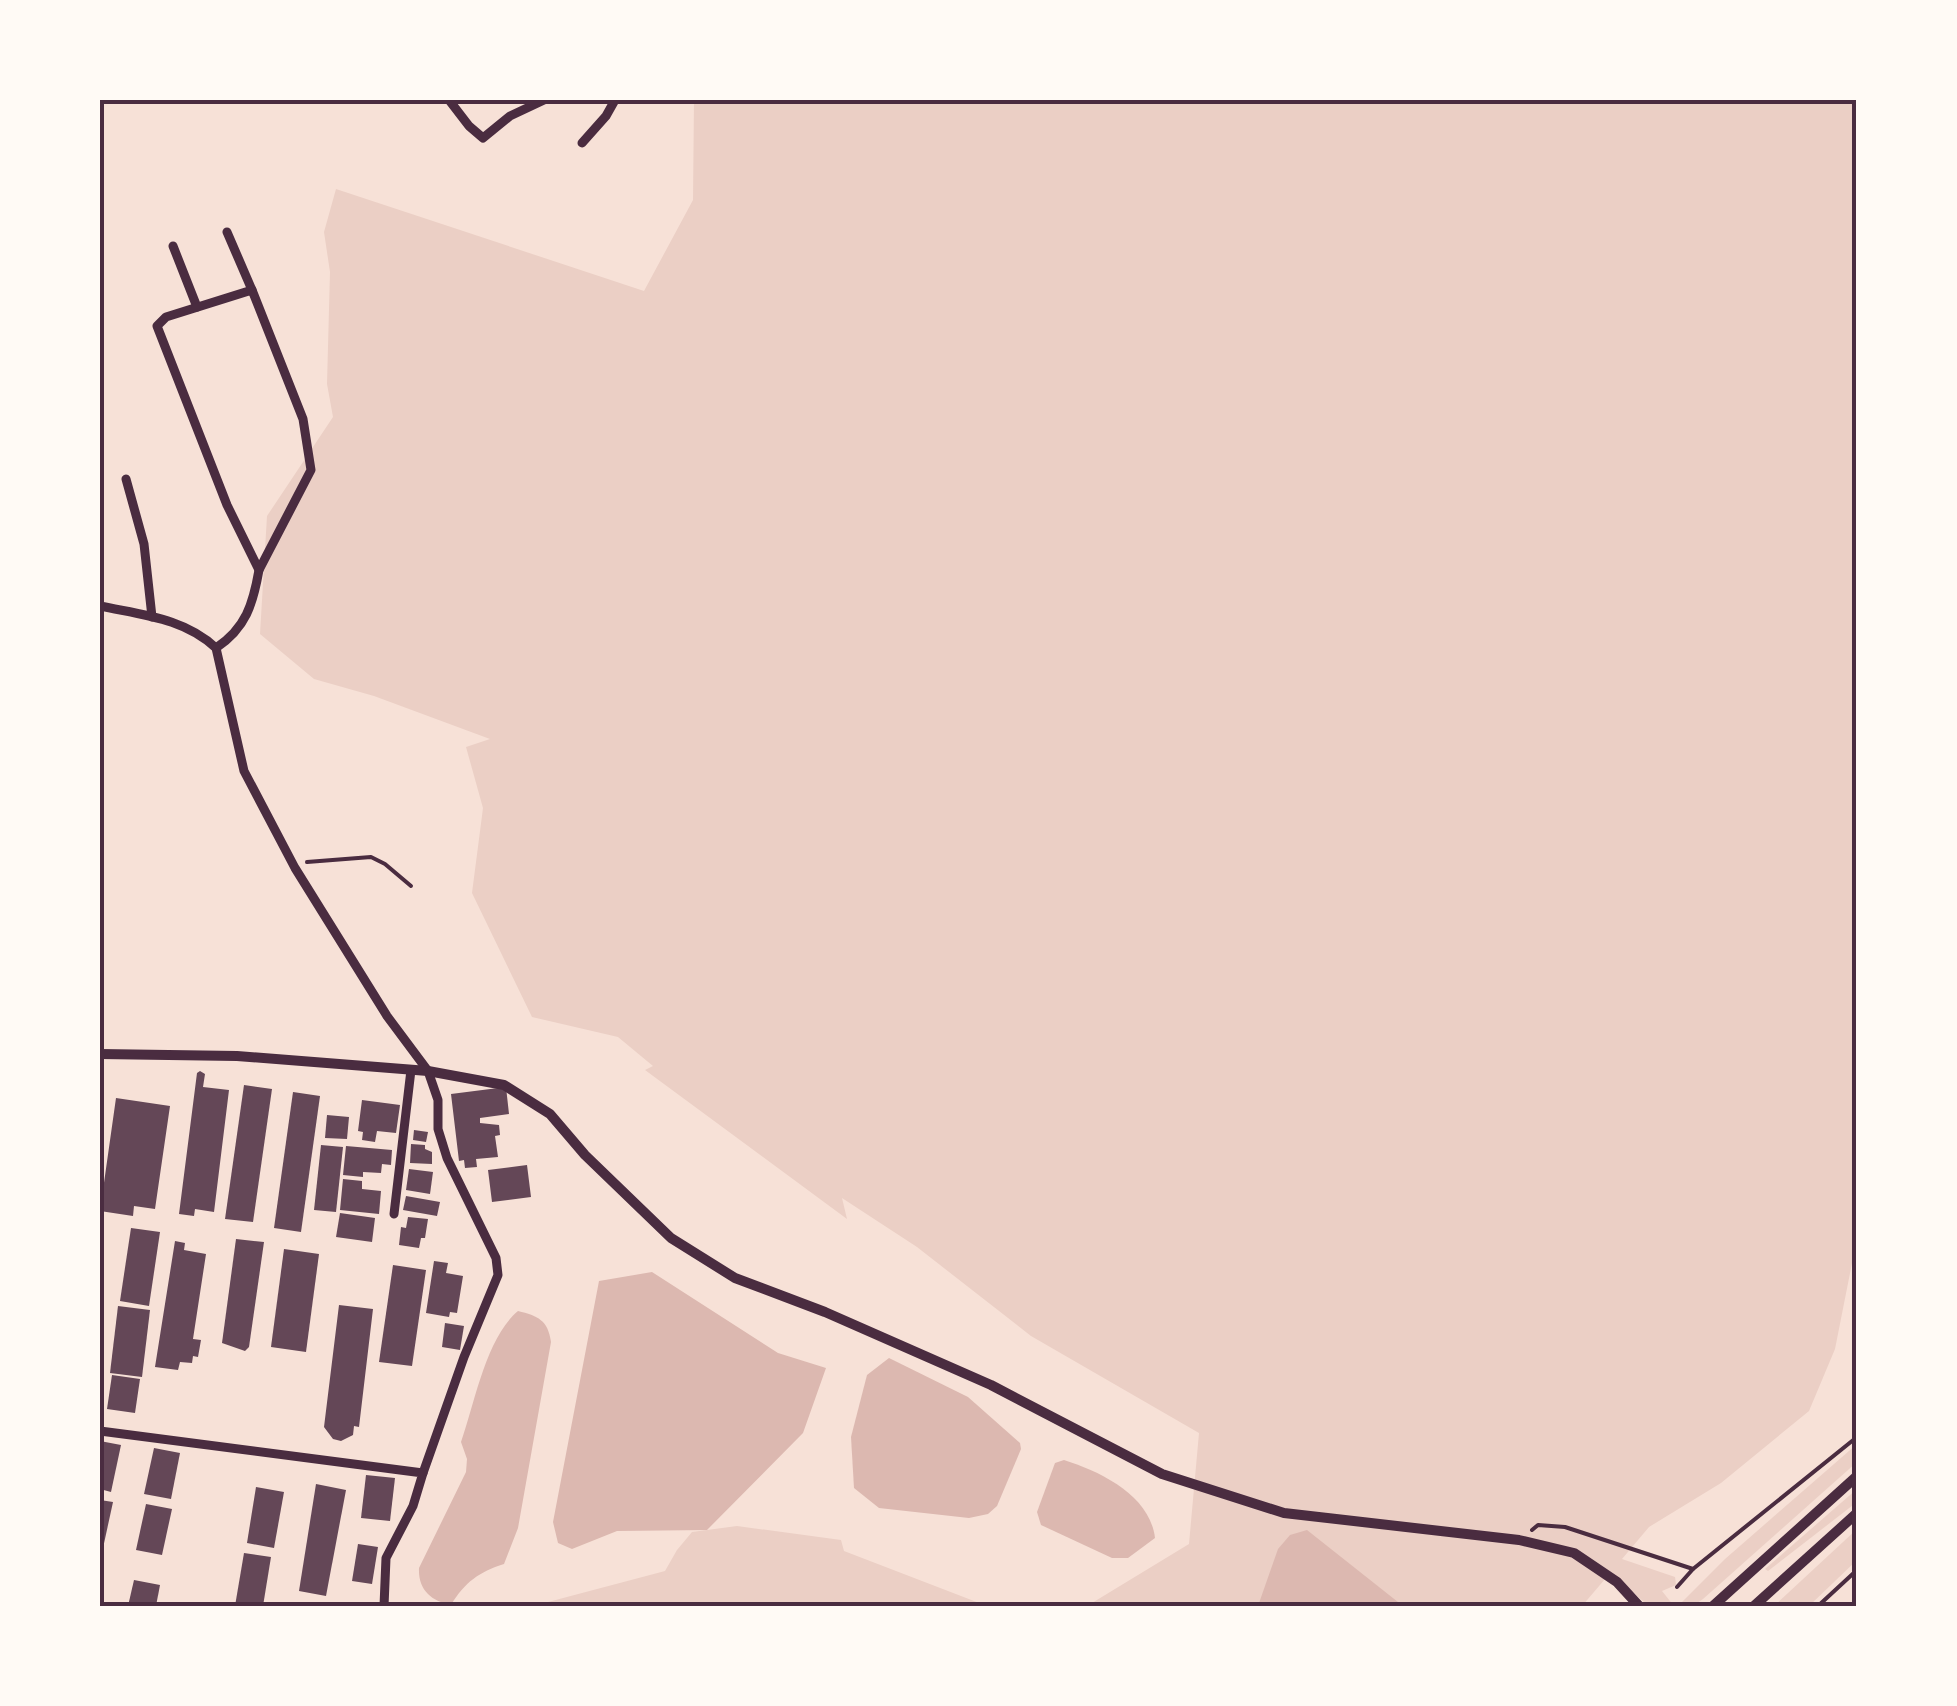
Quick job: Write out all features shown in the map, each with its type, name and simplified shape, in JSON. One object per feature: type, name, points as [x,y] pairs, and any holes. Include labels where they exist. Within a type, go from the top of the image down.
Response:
[{"type":"street","points":[[449,100],[468,126],[483,138],[510,116],[544,100]]},
{"type":"street","points":[[582,143],[606,116],[614,100]]},
{"type":"street","points":[[216,648],[233,636],[252,609],[260,570],[311,470],[303,419],[227,232]]},
{"type":"street","points":[[173,246],[198,307]]},
{"type":"street","points":[[252,290],[166,317],[157,326],[227,505],[260,570]]},
{"type":"street","points":[[126,480],[144,544],[152,617]]},
{"type":"street","points":[[100,606],[180,623],[216,648],[244,771],[292,861],[379,1003],[428,1072],[438,1100],[438,1129],[447,1158],[496,1258],[498,1275],[464,1357],[413,1506],[386,1558],[384,1606]]},
{"type":"street","points":[[100,1054],[237,1056],[411,1070],[504,1086],[550,1114],[584,1154],[670,1238],[735,1278],[825,1312],[991,1385],[1162,1474],[1284,1513],[1519,1540],[1574,1553],[1617,1582],[1639,1606]]},
{"type":"street","points":[[394,1214],[411,1070]]},
{"type":"street","points":[[100,1430],[423,1472]]},
{"type":"street","points":[[1713,1606],[1857,1476]]},
{"type":"street","points":[[1754,1606],[1857,1514]]},
{"type":"path","points":[[292,861],[371,857],[386,864],[411,886]]},
{"type":"path","points":[[1677,1586],[1857,1438]]},
{"type":"path","points":[[1519,1540],[1538,1525],[1565,1528],[1694,1569]]},
{"type":"path","points":[[1818,1606],[1857,1570]]},
{"type":"shaded area","points":[[694,100],[1857,100],[1857,1176],[1853,1258],[1835,1349],[1809,1411],[1721,1483],[1649,1527],[1622,1559],[1675,1577],[1676,1585],[1662,1591],[1674,1606],[1645,1603],[1611,1572],[1582,1606],[1087,1606],[1189,1544],[1199,1433],[1031,1336],[917,1247],[842,1198],[847,1219],[645,1070],[653,1066],[618,1037],[532,1017],[472,893],[483,808],[466,747],[490,739],[374,696],[314,679],[260,634],[267,516],[333,417],[327,384],[330,272],[324,232],[336,189],[644,291],[693,200]]},
{"type":"shaded area","points":[[652,1272],[778,1353],[826,1368],[803,1433],[707,1530],[617,1531],[572,1549],[558,1543],[553,1522],[599,1281]]},
{"type":"shaded area","points":[[518,1311],[541,1320],[551,1342],[518,1528],[504,1564],[473,1579],[451,1605],[427,1593],[419,1568],[466,1472],[467,1459],[461,1442],[490,1354]]},
{"type":"shaded area","points":[[889,1358],[968,1397],[1020,1443],[997,1506],[988,1514],[969,1518],[879,1508],[854,1488],[851,1437],[867,1375]]},
{"type":"shaded area","points":[[1857,1444],[1857,1462],[1703,1599],[1693,1606],[1678,1606],[1725,1559]]},
{"type":"shaded area","points":[[1064,1460],[1094,1471],[1134,1498],[1151,1523],[1155,1538],[1128,1558],[1112,1558],[1041,1525],[1037,1512],[1055,1463]]},
{"type":"shaded area","points":[[1857,1489],[1857,1502],[1768,1571],[1765,1569]]},
{"type":"shaded area","points":[[737,1526],[841,1540],[844,1551],[987,1606],[533,1606],[665,1571],[692,1532]]},
{"type":"shaded area","points":[[1857,1529],[1857,1560],[1809,1606],[1774,1606]]},
{"type":"shaded area","points":[[1307,1530],[1403,1606],[1258,1606],[1278,1549],[1290,1535]]},
{"type":"building","points":[[200,1071],[205,1074],[203,1087],[229,1090],[214,1212],[195,1209],[194,1216],[179,1214]]},
{"type":"building","points":[[244,1085],[272,1089],[253,1222],[225,1219]]},
{"type":"building","points":[[506,1087],[509,1114],[480,1118],[480,1123],[499,1125],[500,1135],[495,1136],[498,1157],[476,1159],[477,1167],[465,1168],[464,1160],[459,1161],[451,1094]]},
{"type":"building","points":[[293,1092],[320,1096],[301,1232],[274,1228]]},
{"type":"building","points":[[116,1098],[170,1106],[155,1209],[134,1206],[133,1216],[100,1211]]},
{"type":"building","points":[[362,1100],[400,1105],[396,1133],[377,1131],[375,1142],[362,1140],[363,1132],[358,1131]]},
{"type":"building","points":[[327,1115],[349,1117],[347,1139],[325,1138]]},
{"type":"building","points":[[414,1130],[428,1132],[426,1142],[413,1140]]},
{"type":"building","points":[[411,1144],[425,1145],[432,1152],[432,1164],[410,1163]]},
{"type":"building","points":[[321,1145],[343,1147],[336,1212],[314,1210]]},
{"type":"building","points":[[346,1146],[392,1150],[391,1165],[382,1164],[381,1173],[363,1172],[363,1177],[343,1175]]},
{"type":"building","points":[[527,1165],[531,1197],[492,1202],[488,1170]]},
{"type":"building","points":[[409,1169],[433,1172],[430,1194],[406,1190]]},
{"type":"building","points":[[343,1179],[362,1181],[362,1189],[381,1191],[379,1214],[340,1210]]},
{"type":"building","points":[[406,1196],[440,1202],[437,1216],[403,1210]]},
{"type":"building","points":[[340,1213],[375,1218],[372,1242],[336,1237]]},
{"type":"building","points":[[408,1217],[428,1219],[419,1248],[399,1245],[401,1227],[406,1228]]},
{"type":"building","points":[[131,1228],[160,1232],[149,1306],[120,1301]]},
{"type":"building","points":[[236,1239],[264,1242],[249,1347],[245,1351],[222,1343]]},
{"type":"building","points":[[175,1241],[185,1243],[184,1250],[206,1254],[193,1339],[201,1340],[198,1357],[193,1356],[192,1363],[180,1362],[178,1370],[155,1367]]},
{"type":"building","points":[[284,1249],[319,1254],[306,1352],[271,1347]]},
{"type":"building","points":[[434,1261],[448,1263],[446,1273],[463,1276],[457,1313],[450,1312],[449,1317],[426,1313]]},
{"type":"building","points":[[393,1265],[426,1270],[412,1366],[379,1362]]},
{"type":"building","points":[[339,1305],[373,1309],[359,1427],[354,1426],[353,1435],[341,1441],[333,1439],[324,1427]]},
{"type":"building","points":[[118,1306],[150,1310],[142,1377],[110,1373]]},
{"type":"building","points":[[445,1323],[464,1326],[460,1350],[442,1347]]},
{"type":"building","points":[[112,1375],[140,1379],[135,1413],[107,1409]]},
{"type":"building","points":[[100,1441],[121,1445],[111,1492],[100,1489]]},
{"type":"building","points":[[154,1448],[180,1453],[171,1499],[144,1494]]},
{"type":"building","points":[[366,1475],[395,1478],[390,1521],[361,1518]]},
{"type":"building","points":[[316,1484],[346,1490],[326,1596],[299,1591]]},
{"type":"building","points":[[256,1487],[284,1492],[274,1548],[247,1543]]},
{"type":"building","points":[[100,1500],[113,1502],[103,1548],[100,1548]]},
{"type":"building","points":[[146,1504],[172,1509],[162,1555],[136,1550]]},
{"type":"building","points":[[358,1544],[378,1547],[372,1584],[352,1581]]},
{"type":"building","points":[[244,1553],[271,1557],[263,1606],[235,1606]]},
{"type":"building","points":[[134,1580],[160,1585],[156,1606],[128,1606]]}]
